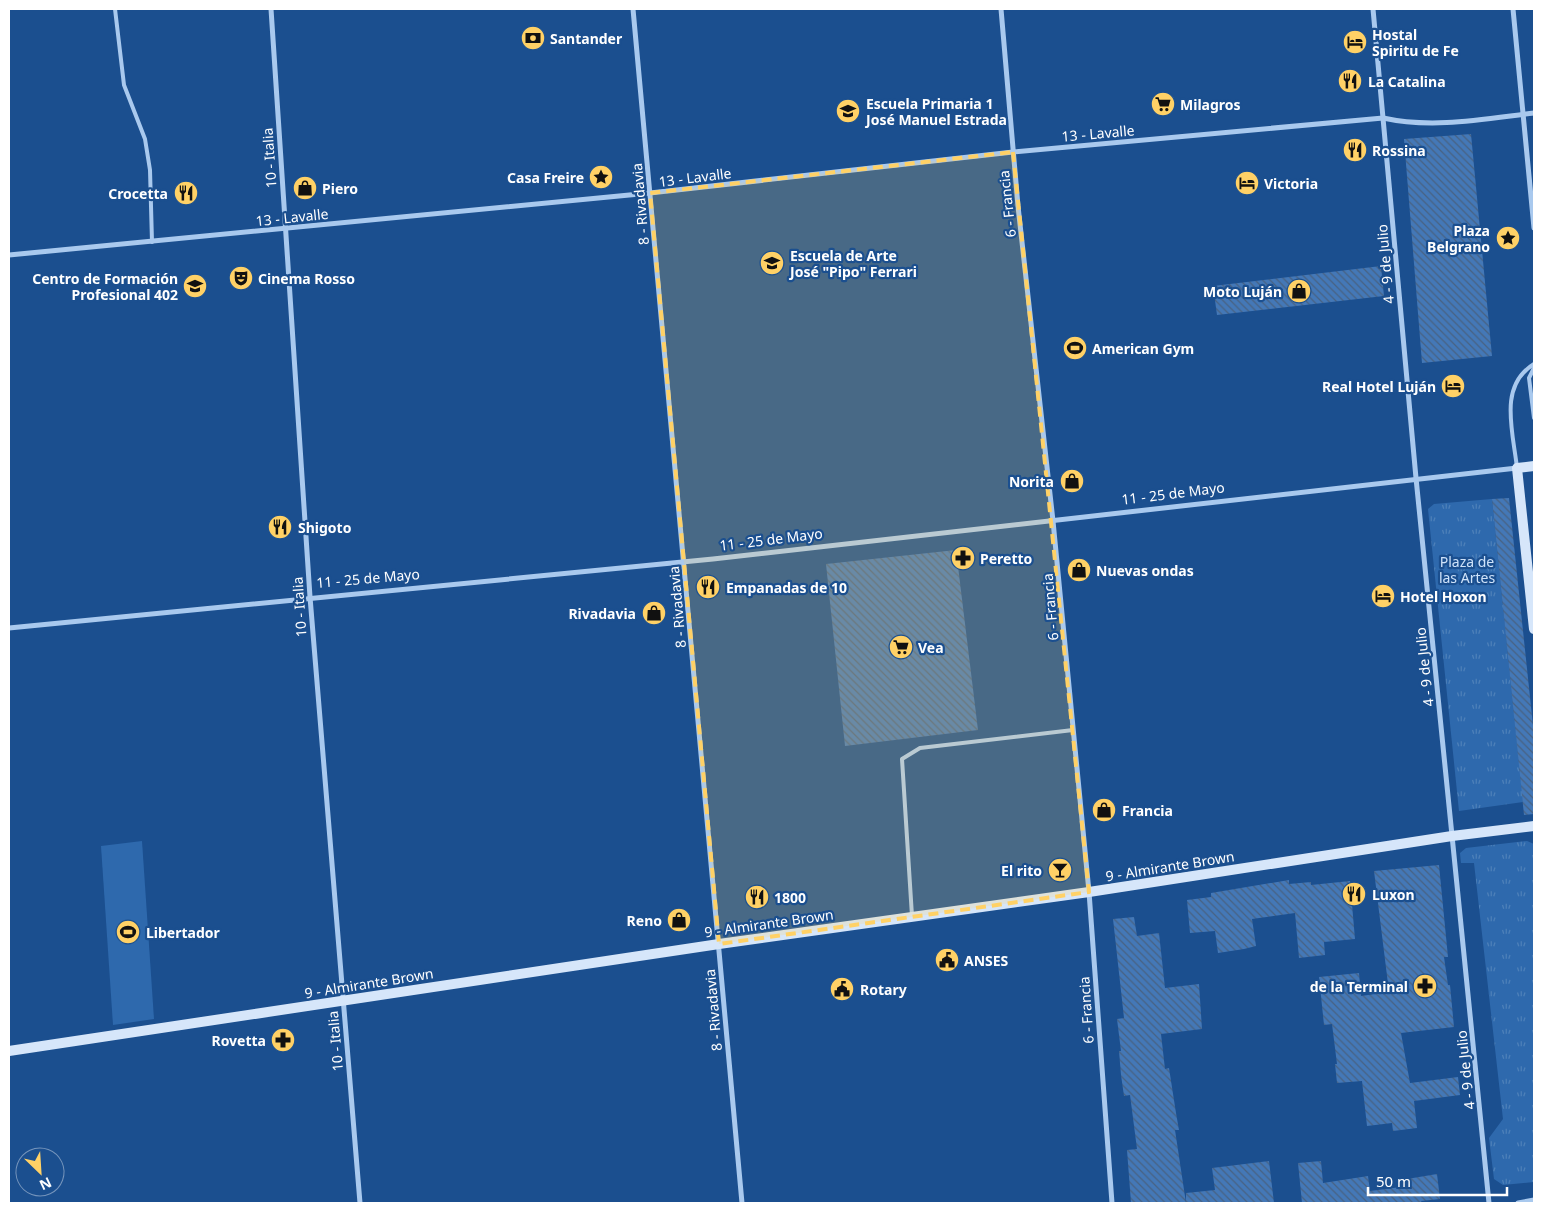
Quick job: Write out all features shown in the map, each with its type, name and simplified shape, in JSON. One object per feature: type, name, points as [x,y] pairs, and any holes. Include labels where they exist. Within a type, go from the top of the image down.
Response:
[{"type":"street","name":"10 - Italia","points":[[271,9],[310,597],[360,1203]]},
{"type":"street","name":"8 - Rivadavia","points":[[633,9],[742,1203]]},
{"type":"street","name":"6 - Francia","points":[[1001,9],[1013,152],[1053,521],[1089,892],[1112,1203]]},
{"type":"street","name":"4 - 9 de Julio","points":[[1373,9],[1416,478],[1489,1203]]},
{"type":"street","points":[[1513,9],[1534,228]]},
{"type":"street","name":"13 - Lavalle","points":[[9,255],[650,193],[1013,152],[1383,118],[1402,122],[1435,123],[1534,113]]},
{"type":"street","name":"11 - 25 de Mayo","points":[[9,628],[310,597],[684,562],[1534,466]]},
{"type":"street","points":[[1516,468],[1534,630]]},
{"type":"street","name":"9 - Almirante Brown","points":[[9,1051],[719,944],[1089,892],[1452,836],[1534,826]]},
{"type":"street","points":[[1518,1203],[1534,1200]]},
{"type":"lane","points":[[115,9],[124,85],[145,139],[150,170],[152,242]]},
{"type":"lane","points":[[1516,468],[1510,397],[1514,384],[1522,372],[1534,364]]},
{"type":"lane","points":[[1534,368],[1529,378],[1534,418]]},
{"type":"lane","points":[[912,916],[902,759],[920,748],[1073,730]]},
{"type":"highlighted area","points":[[1013,152],[1089,892],[719,944],[650,193]]},
{"type":"green space","name":"Plaza de las Artes","points":[[1492,499],[1523,802],[1459,811],[1428,509],[1434,504]]},
{"type":"green space","name":"Libertador","points":[[142,841],[154,1019],[113,1025],[101,846]]},
{"type":"green space","points":[[1527,841],[1534,844],[1534,1182],[1503,1185],[1494,1179],[1489,1138],[1503,1119],[1474,863],[1461,863],[1460,853],[1466,848]]},
{"type":"building","points":[[1471,134],[1492,356],[1422,363],[1404,139]]},
{"type":"building","name":"Moto Luján","points":[[1381,266],[1384,296],[1217,315],[1213,286]]},
{"type":"building","points":[[1509,498],[1534,735],[1534,814],[1524,815],[1492,499]]},
{"type":"building","name":"Vea","points":[[956,550],[978,730],[845,746],[826,564]]},
{"type":"building","points":[[1439,865],[1448,957],[1444,957],[1448,985],[1450,985],[1454,1027],[1401,1033],[1410,1083],[1458,1077],[1460,1095],[1414,1101],[1417,1128],[1393,1131],[1392,1123],[1367,1126],[1362,1081],[1337,1083],[1335,1064],[1337,1064],[1332,1024],[1324,1025],[1319,977],[1359,973],[1361,996],[1389,992],[1374,871]]},
{"type":"building","points":[[1289,880],[1289,884],[1311,882],[1311,885],[1350,881],[1355,939],[1324,942],[1325,955],[1299,958],[1295,913],[1252,919],[1256,946],[1244,949],[1218,953],[1215,931],[1190,933],[1187,900],[1211,897],[1211,893]]},
{"type":"building","points":[[1134,917],[1137,936],[1159,933],[1165,988],[1199,984],[1202,1029],[1161,1034],[1165,1069],[1169,1068],[1179,1130],[1175,1130],[1186,1203],[1131,1203],[1127,1150],[1137,1149],[1130,1095],[1124,1096],[1121,1075],[1119,1051],[1121,1051],[1117,1019],[1124,1018],[1113,919]]},
{"type":"building","points":[[1269,1161],[1274,1203],[1186,1203],[1186,1193],[1215,1190],[1212,1168]]},
{"type":"building","points":[[1321,1161],[1323,1183],[1368,1176],[1370,1191],[1401,1187],[1401,1180],[1437,1174],[1440,1199],[1421,1201],[1422,1203],[1302,1203],[1298,1163]]},
{"type":"place","name":"Santander","points":[[533,38]]},
{"type":"place","name":"Hostal Spiritu de Fe","points":[[1355,42]]},
{"type":"place","name":"La Catalina","points":[[1350,81]]},
{"type":"place","name":"Milagros","points":[[1163,104]]},
{"type":"place","name":"Escuela Primaria 1 José Manuel Estrada","points":[[848,111]]},
{"type":"place","name":"Rossina","points":[[1355,150]]},
{"type":"place","name":"Casa Freire","points":[[601,177]]},
{"type":"place","name":"Victoria","points":[[1247,183]]},
{"type":"place","name":"Piero","points":[[305,188]]},
{"type":"place","name":"Crocetta","points":[[186,193]]},
{"type":"place","name":"Plaza Belgrano","points":[[1508,238]]},
{"type":"place","name":"Escuela de Arte José \"Pipo\" Ferrari","points":[[772,263]]},
{"type":"place","name":"Cinema Rosso","points":[[241,278]]},
{"type":"place","name":"Centro de Formación Profesional 402","points":[[195,286]]},
{"type":"place","name":"Moto Luján","points":[[1299,291]]},
{"type":"place","name":"American Gym","points":[[1075,348]]},
{"type":"place","name":"Real Hotel Luján","points":[[1453,386]]},
{"type":"place","name":"Norita","points":[[1072,481]]},
{"type":"place","name":"Shigoto","points":[[280,527]]},
{"type":"place","name":"Peretto","points":[[963,558]]},
{"type":"place","name":"Nuevas ondas","points":[[1079,570]]},
{"type":"place","name":"Empanadas de 10","points":[[708,587]]},
{"type":"place","name":"Hotel Hoxon","points":[[1383,596]]},
{"type":"place","name":"Rivadavia","points":[[654,613]]},
{"type":"place","name":"Vea","points":[[901,647]]},
{"type":"place","name":"Francia","points":[[1104,810]]},
{"type":"place","name":"El rito","points":[[1060,870]]},
{"type":"place","name":"Luxon","points":[[1354,894]]},
{"type":"place","name":"1800","points":[[757,897]]},
{"type":"place","name":"Reno","points":[[679,920]]},
{"type":"place","name":"Libertador","points":[[128,932]]},
{"type":"place","name":"ANSES","points":[[947,960]]},
{"type":"place","name":"de la Terminal","points":[[1425,986]]},
{"type":"place","name":"Rotary","points":[[842,989]]},
{"type":"place","name":"Rovetta","points":[[283,1040]]}]
